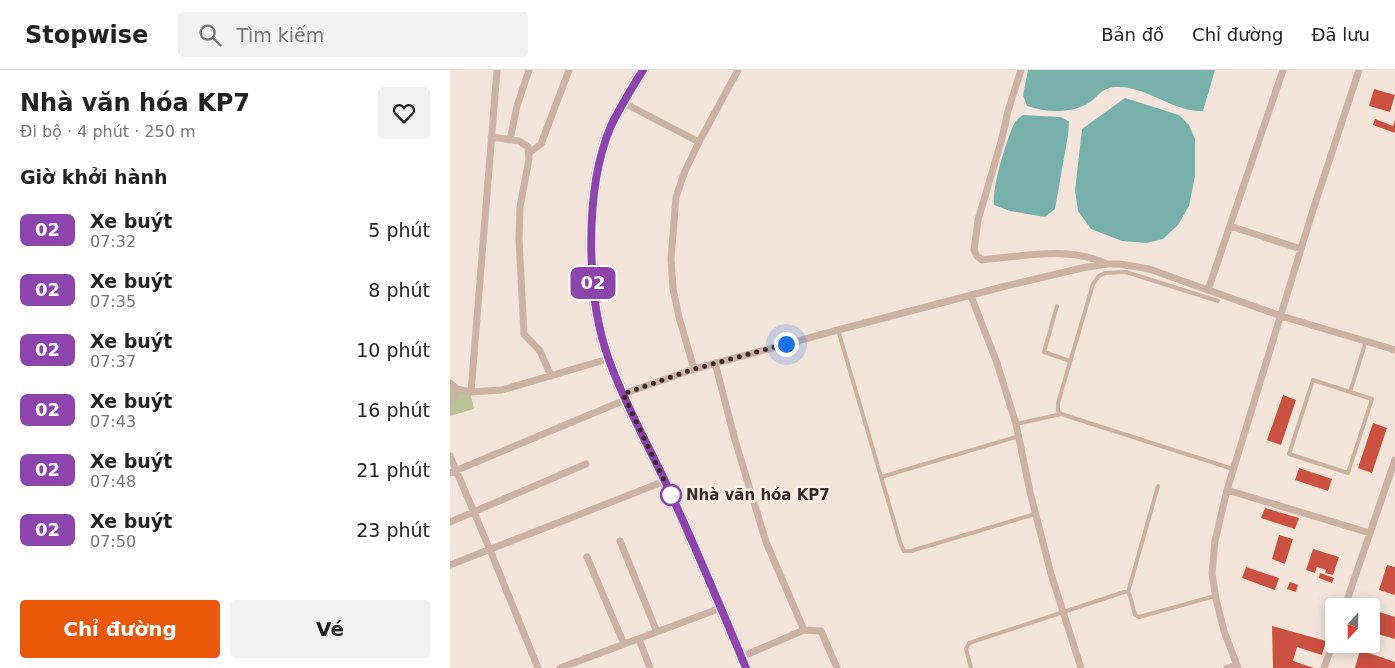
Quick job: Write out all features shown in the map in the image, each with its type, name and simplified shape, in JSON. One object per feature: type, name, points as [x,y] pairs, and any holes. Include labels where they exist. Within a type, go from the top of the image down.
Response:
[{"type":"main road","points":[[643,70],[612,126],[603,151],[594,200],[592,226],[594,292],[601,334],[608,359],[624,397],[665,481],[744,663]]},
{"type":"street","points":[[471,392],[496,70]]},
{"type":"street","points":[[510,140],[517,106],[529,70]]},
{"type":"street","points":[[529,153],[541,144],[569,70]]},
{"type":"street","points":[[694,369],[678,316],[673,289],[671,259],[676,197],[685,170],[738,70]]},
{"type":"street","points":[[1021,70],[978,220],[974,250],[976,256],[982,260],[1058,254],[1095,258],[1107,264]]},
{"type":"street","points":[[1208,290],[1283,70]]},
{"type":"street","points":[[1227,668],[1237,667],[1224,631],[1215,596],[1212,573],[1215,541],[1233,469],[1359,70]]},
{"type":"street","points":[[624,103],[699,142]]},
{"type":"street","points":[[491,137],[519,141],[528,147],[529,153],[520,207],[519,238],[524,334],[540,351],[551,376]]},
{"type":"street","points":[[1230,226],[1301,249]]},
{"type":"street","points":[[453,472],[624,397],[694,369],[1006,286],[1063,272],[1107,264],[1120,264],[1149,269],[1281,316],[1395,350]]},
{"type":"street","points":[[971,296],[997,363],[1016,424],[1051,574],[1081,668]]},
{"type":"street","points":[[450,383],[457,389],[471,392],[502,390],[608,359]]},
{"type":"street","points":[[715,363],[734,440],[766,542],[804,630]]},
{"type":"street","points":[[450,402],[457,389]]},
{"type":"street","points":[[450,456],[453,472],[474,511],[538,668]]},
{"type":"street","points":[[1348,598],[1395,460]]},
{"type":"street","points":[[450,522],[586,464]]},
{"type":"street","points":[[450,565],[665,481]]},
{"type":"street","points":[[1227,490],[1370,533]]},
{"type":"street","points":[[620,541],[658,632]]},
{"type":"street","points":[[587,557],[624,644]]},
{"type":"street","points":[[560,668],[721,608]]},
{"type":"street","points":[[744,663],[804,630],[820,631],[837,668]]},
{"type":"street","points":[[638,639],[650,668]]},
{"type":"street","points":[[1324,668],[1329,653]]},
{"type":"lane","points":[[1061,414],[1058,410],[1058,403],[1093,284],[1099,276],[1105,273],[1126,272],[1218,301]]},
{"type":"lane","points":[[1057,306],[1044,352],[1070,361]]},
{"type":"lane","points":[[838,330],[904,551],[911,551],[1036,514]]},
{"type":"lane","points":[[1350,392],[1366,341]]},
{"type":"lane","points":[[1313,380],[1350,392],[1372,399],[1348,473],[1289,454],[1313,380]]},
{"type":"lane","points":[[1016,424],[1061,414],[1233,469]]},
{"type":"lane","points":[[881,477],[1019,436]]},
{"type":"lane","points":[[1158,486],[1140,543],[1128,592],[1135,615],[1139,617],[1215,596]]},
{"type":"lane","points":[[971,668],[966,649],[969,643],[1128,592]]},
{"type":"green space","points":[[450,387],[471,395],[474,409],[450,416]]},
{"type":"water","points":[[1028,70],[1215,70],[1203,111],[1181,107],[1126,87],[1115,87],[1106,89],[1091,102],[1080,107],[1057,111],[1041,110],[1027,106],[1023,95]]},
{"type":"water","points":[[1125,98],[1179,115],[1189,125],[1195,139],[1195,176],[1189,206],[1178,225],[1163,239],[1146,243],[1122,241],[1091,229],[1078,211],[1075,190],[1082,129]]},
{"type":"water","points":[[1023,115],[1060,117],[1069,121],[1055,209],[1045,217],[1010,211],[994,205],[997,176],[1004,153],[1014,124]]},
{"type":"building","points":[[1374,89],[1395,95],[1390,112],[1369,106]]},
{"type":"building","points":[[1375,119],[1393,126],[1395,120],[1395,133],[1373,125]]},
{"type":"building","points":[[1283,395],[1296,400],[1281,445],[1267,440]]},
{"type":"building","points":[[1373,423],[1387,428],[1372,473],[1358,468]]},
{"type":"building","points":[[1299,468],[1332,479],[1328,491],[1295,480]]},
{"type":"building","points":[[1265,508],[1299,518],[1295,529],[1261,518]]},
{"type":"building","points":[[1279,535],[1293,539],[1285,564],[1272,559]]},
{"type":"building","points":[[1313,549],[1339,557],[1333,575],[1325,573],[1326,570],[1317,567],[1315,573],[1306,570]]},
{"type":"building","points":[[1387,565],[1395,567],[1395,595],[1379,590]]},
{"type":"building","points":[[1246,567],[1279,578],[1275,590],[1242,578]]},
{"type":"building","points":[[1320,573],[1334,578],[1332,583],[1319,578]]},
{"type":"building","points":[[1290,582],[1298,585],[1296,592],[1287,589]]},
{"type":"building","points":[[1380,612],[1395,617],[1395,639],[1380,635]]},
{"type":"building","points":[[1272,626],[1325,641],[1322,655],[1297,647],[1293,661],[1314,668],[1273,668]]},
{"type":"building","points":[[1359,653],[1369,653],[1395,662],[1395,668],[1355,668]]},
{"type":"bus line","name":"02","points":[[643,70],[612,126],[603,151],[594,200],[592,226],[594,292],[597,313],[608,359],[617,381],[665,481],[746,668]]},
{"type":"place","name":"Nhà văn hóa KP7","points":[[671,495]]},
{"type":"route","points":[[671,495],[673,499],[623,394],[694,369],[786,344]]}]
